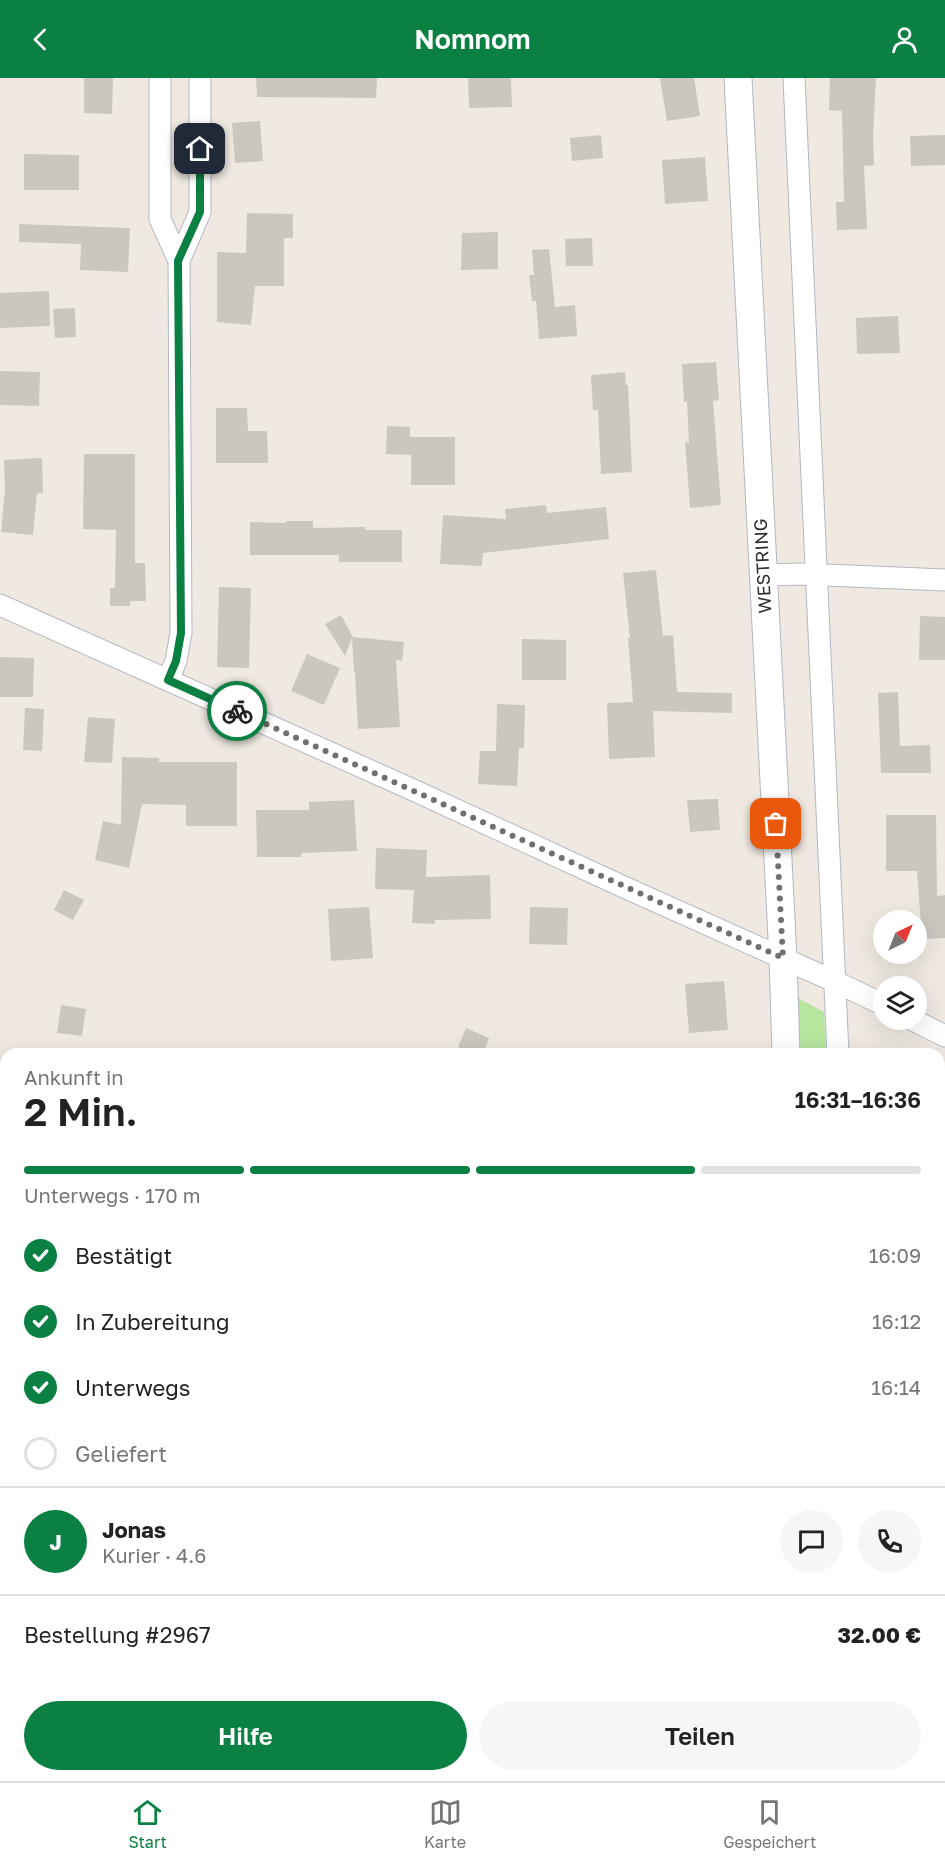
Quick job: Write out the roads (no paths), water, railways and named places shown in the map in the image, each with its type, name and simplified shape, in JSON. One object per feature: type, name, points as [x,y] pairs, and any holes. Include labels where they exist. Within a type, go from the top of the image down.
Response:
[{"type":"street","points":[[160,78],[160,219],[178,261],[181,633],[176,661],[168,680]]},
{"type":"street","points":[[178,261],[200,212],[200,78]]},
{"type":"street","name":"WESTRING","points":[[738,78],[786,1048]]},
{"type":"street","points":[[794,78],[838,1048]]},
{"type":"street","points":[[763,575],[945,580]]},
{"type":"street","points":[[0,604],[873,1000]]},
{"type":"street","points":[[927,1027],[945,1036]]}]
